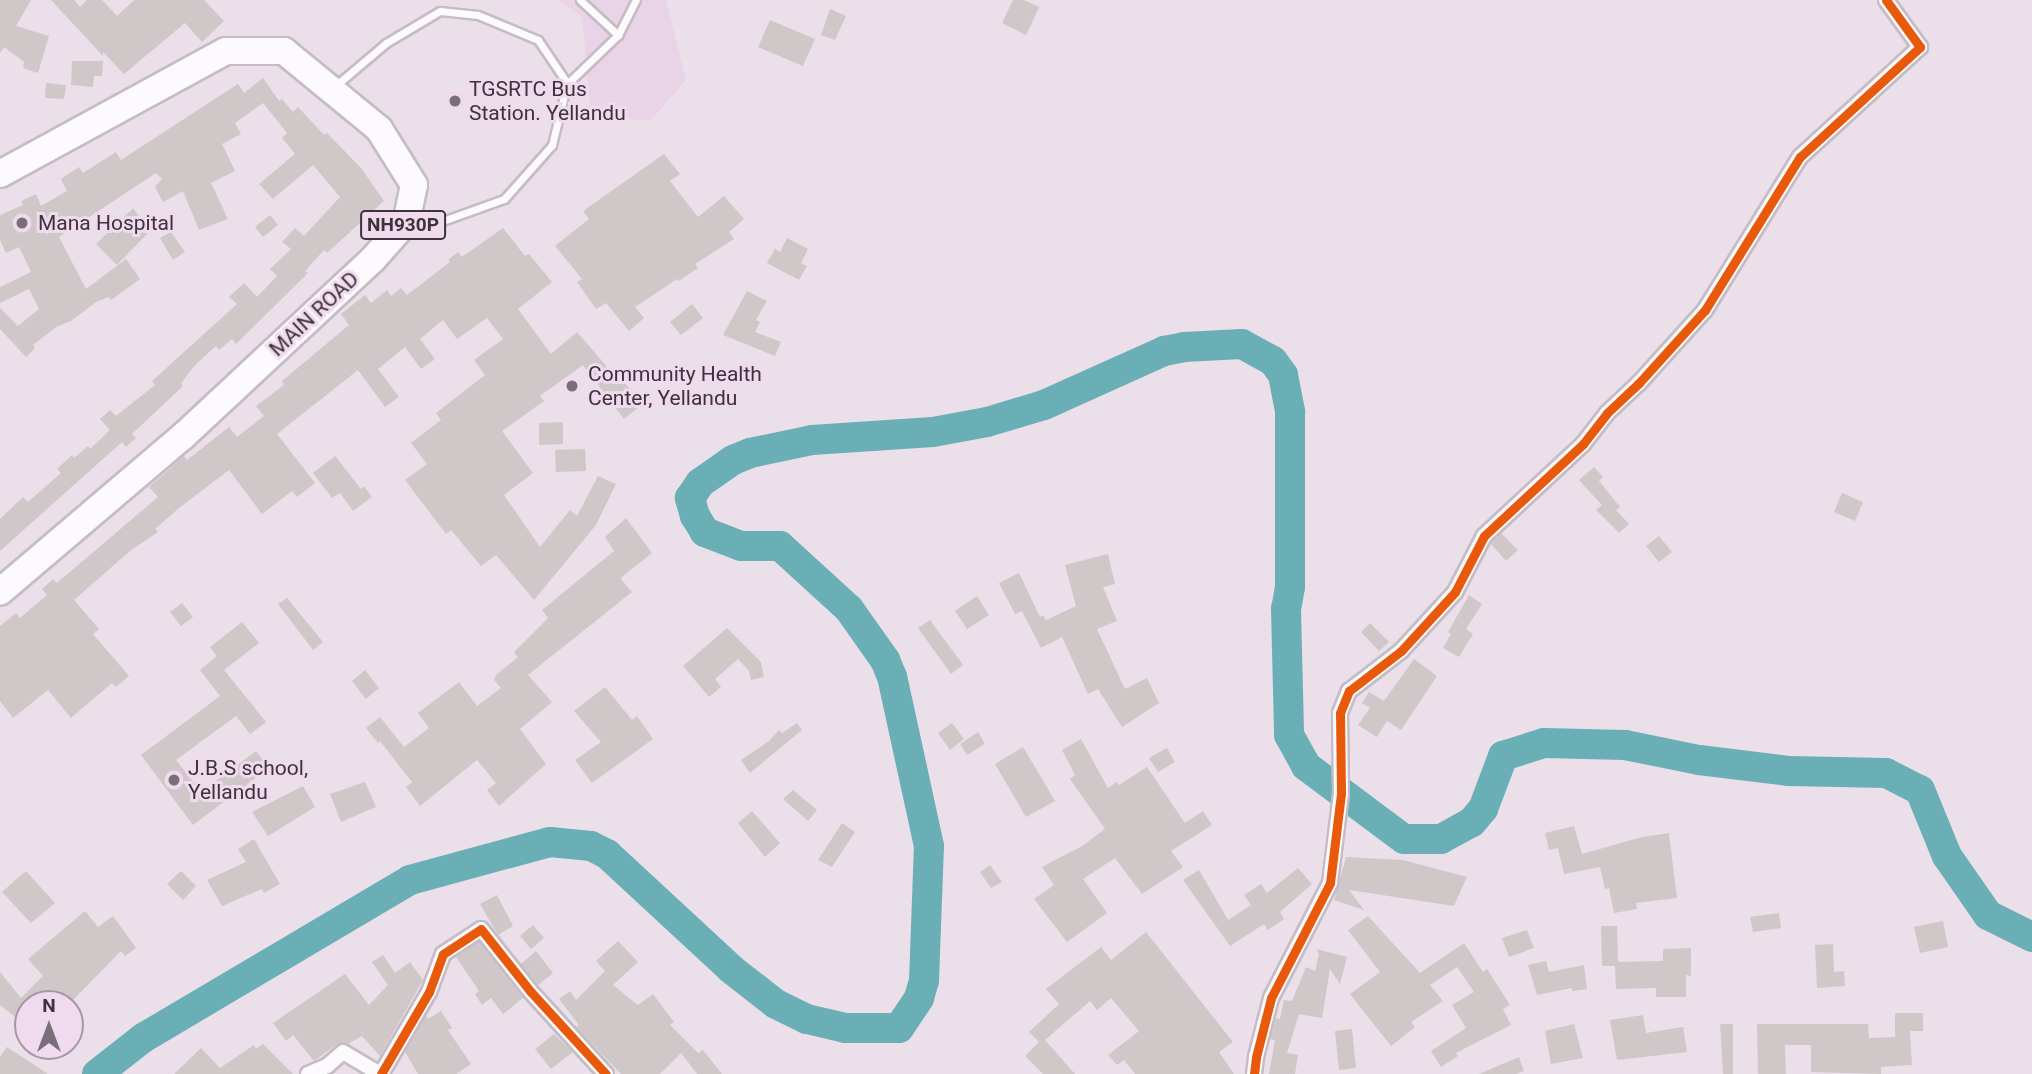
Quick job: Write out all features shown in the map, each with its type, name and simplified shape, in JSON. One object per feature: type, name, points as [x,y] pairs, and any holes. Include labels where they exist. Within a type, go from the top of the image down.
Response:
[{"type":"highway","name":"MAIN ROAD","points":[[0,174],[226,51],[284,51],[379,129],[414,185],[406,222],[389,241],[183,436],[0,592]]},
{"type":"street","points":[[1254,1074],[1271,998],[1330,883],[1341,793],[1340,713],[1349,691],[1401,651],[1455,592],[1484,536],[1583,444],[1607,413],[1639,383],[1705,310],[1800,157],[1920,47],[1886,0]]},
{"type":"street","points":[[309,1074],[327,1066],[343,1052],[381,1074],[429,992],[443,954],[481,929],[531,992],[606,1074]]},
{"type":"lane","points":[[580,0],[618,35]]},
{"type":"lane","points":[[389,241],[504,200],[552,145],[566,85],[618,35],[636,0]]},
{"type":"lane","points":[[331,89],[386,43],[440,11],[478,15],[538,40],[566,85]]},
{"type":"shaded area","points":[[559,0],[666,0],[686,80],[650,121],[591,115],[582,17]]},
{"type":"building","points":[[0,0],[31,0],[16,26],[49,36],[38,73],[23,68],[24,62],[4,47],[0,53]]},
{"type":"building","points":[[51,0],[74,0],[80,7],[87,0],[102,0],[117,16],[134,0],[204,0],[224,21],[202,42],[185,23],[124,74],[103,52],[103,56]]},
{"type":"building","points":[[1013,0],[1024,0],[1039,7],[1026,35],[1002,23]]},
{"type":"building","points":[[830,9],[846,16],[835,40],[821,35]]},
{"type":"building","points":[[770,20],[815,39],[803,66],[758,47]]},
{"type":"building","points":[[72,61],[103,61],[102,76],[94,76],[93,87],[71,85]]},
{"type":"building","points":[[263,78],[279,101],[282,99],[293,112],[298,107],[324,135],[327,133],[361,168],[384,201],[327,253],[324,250],[305,271],[308,273],[236,344],[232,339],[219,350],[216,346],[197,363],[181,383],[183,386],[132,434],[136,438],[126,447],[122,442],[0,551],[0,519],[23,497],[28,502],[61,473],[57,469],[72,455],[74,458],[88,446],[90,449],[110,430],[100,419],[110,410],[116,416],[155,385],[152,381],[237,304],[229,297],[244,283],[257,297],[277,276],[270,269],[291,249],[282,242],[295,228],[304,236],[340,197],[313,165],[273,199],[259,184],[295,154],[282,138],[287,133],[263,103],[235,123],[241,134],[222,144],[235,171],[211,183],[228,219],[199,230],[183,191],[163,202],[155,187],[162,179],[156,173],[59,237],[86,289],[126,259],[140,279],[111,300],[109,297],[96,302],[71,321],[56,327],[33,345],[35,348],[26,357],[0,329],[0,308],[18,326],[39,309],[29,289],[0,303],[0,287],[31,272],[19,247],[6,253],[0,240],[0,215],[23,205],[21,201],[36,194],[41,206],[67,191],[61,179],[79,167],[83,173],[116,152],[121,160],[238,84],[244,93]]},
{"type":"building","points":[[46,83],[66,85],[64,99],[45,98]]},
{"type":"building","points":[[664,154],[680,174],[670,181],[698,217],[724,196],[744,219],[729,232],[734,239],[695,264],[698,268],[635,307],[644,318],[629,331],[606,303],[596,309],[577,282],[582,279],[555,246],[589,219],[583,211]]},
{"type":"building","points":[[133,208],[150,231],[117,265],[96,244]]},
{"type":"building","points":[[270,215],[278,225],[263,237],[255,227]]},
{"type":"building","points":[[503,228],[525,256],[529,254],[552,282],[518,309],[551,354],[577,332],[609,369],[612,367],[633,393],[635,391],[645,402],[624,419],[583,365],[540,396],[544,401],[502,431],[533,473],[504,495],[540,547],[570,510],[577,516],[598,476],[616,484],[596,525],[534,600],[496,555],[481,566],[451,530],[446,534],[405,480],[427,464],[411,443],[441,420],[436,413],[485,375],[474,360],[503,339],[487,318],[457,339],[443,320],[420,339],[435,359],[421,369],[405,347],[378,369],[399,397],[385,407],[358,370],[277,434],[315,483],[297,497],[292,491],[262,514],[229,470],[179,508],[155,529],[158,532],[130,551],[74,600],[99,629],[93,634],[129,676],[116,687],[112,683],[71,718],[48,690],[13,718],[0,701],[0,626],[16,613],[20,618],[47,595],[42,589],[53,579],[57,583],[158,497],[149,487],[184,456],[187,460],[229,427],[237,437],[264,416],[256,406],[284,385],[282,381],[349,325],[341,314],[365,295],[371,303],[387,290],[391,296],[401,288],[407,295],[450,262],[448,260],[458,252],[462,257]]},
{"type":"building","points":[[171,232],[185,252],[173,260],[160,238]]},
{"type":"building","points":[[787,238],[808,249],[801,263],[807,266],[799,280],[767,263],[775,249],[780,252]]},
{"type":"building","points":[[747,291],[767,301],[756,320],[760,322],[755,332],[781,342],[775,356],[723,335]]},
{"type":"building","points":[[692,304],[703,318],[681,335],[670,322]]},
{"type":"building","points":[[563,422],[563,444],[539,445],[539,423]]},
{"type":"building","points":[[585,449],[586,471],[556,472],[555,450]]},
{"type":"building","points":[[335,456],[361,489],[364,486],[372,497],[353,511],[340,493],[332,498],[313,473]]},
{"type":"building","points":[[1594,467],[1603,477],[1599,481],[1620,507],[1616,510],[1629,524],[1619,533],[1596,510],[1602,505],[1579,480]]},
{"type":"building","points":[[1842,493],[1863,502],[1855,521],[1834,512]]},
{"type":"building","points":[[626,518],[652,553],[621,579],[632,592],[528,675],[552,702],[520,729],[546,764],[499,806],[487,790],[496,783],[477,760],[420,806],[406,787],[412,782],[380,741],[378,743],[366,728],[380,717],[404,747],[429,728],[418,713],[459,682],[477,706],[501,688],[494,680],[496,675],[518,657],[514,652],[548,618],[542,610],[614,551],[605,537]]},
{"type":"building","points":[[1501,533],[1518,550],[1506,561],[1491,544]]},
{"type":"building","points":[[1659,536],[1672,552],[1659,562],[1646,546]]},
{"type":"building","points":[[1108,554],[1115,584],[1103,587],[1117,621],[1097,629],[1125,689],[1147,678],[1159,703],[1122,727],[1098,689],[1088,694],[1062,637],[1041,648],[1022,611],[1015,614],[999,583],[1019,573],[1040,617],[1043,615],[1046,620],[1076,606],[1065,565]]},
{"type":"building","points":[[1469,595],[1482,604],[1466,629],[1473,634],[1459,657],[1443,648],[1451,634],[1448,632]]},
{"type":"building","points":[[977,596],[989,615],[967,629],[955,611]]},
{"type":"building","points":[[287,598],[323,642],[313,650],[278,604]]},
{"type":"building","points":[[182,603],[193,617],[181,626],[170,612]]},
{"type":"building","points":[[930,620],[963,665],[951,674],[918,628]]},
{"type":"building","points":[[242,622],[259,643],[224,670],[266,722],[250,734],[236,716],[176,760],[201,792],[256,751],[269,768],[193,825],[141,755],[220,696],[200,670],[217,656],[210,647]]},
{"type":"building","points":[[1370,623],[1389,642],[1379,651],[1361,632]]},
{"type":"building","points":[[727,628],[761,662],[764,677],[751,680],[749,671],[738,659],[715,679],[721,687],[709,697],[683,666]]},
{"type":"building","points":[[1414,659],[1437,676],[1401,730],[1387,721],[1377,737],[1358,725],[1370,708],[1362,703],[1369,692],[1384,701]]},
{"type":"building","points":[[365,670],[379,688],[366,699],[352,681]]},
{"type":"building","points":[[605,687],[632,720],[637,716],[653,739],[592,783],[575,760],[601,742],[574,711]]},
{"type":"building","points":[[797,723],[802,730],[750,773],[741,760],[769,741],[779,730],[782,733]]},
{"type":"building","points":[[952,723],[964,739],[950,750],[938,733]]},
{"type":"building","points":[[978,732],[985,744],[967,755],[960,744]]},
{"type":"building","points":[[1081,739],[1108,788],[1117,782],[1119,785],[1147,767],[1185,823],[1203,811],[1212,825],[1171,851],[1183,867],[1142,894],[1115,858],[1083,879],[1107,913],[1067,942],[1034,899],[1054,885],[1042,867],[1082,846],[1105,829],[1070,779],[1075,775],[1062,750]]},
{"type":"building","points":[[1023,747],[1055,801],[1026,817],[995,764]]},
{"type":"building","points":[[1167,748],[1175,762],[1158,772],[1149,758]]},
{"type":"building","points":[[365,782],[376,807],[341,822],[330,794]]},
{"type":"building","points":[[303,786],[315,807],[268,836],[252,812]]},
{"type":"building","points":[[793,790],[817,810],[808,821],[783,799]]},
{"type":"building","points":[[752,811],[780,843],[765,857],[738,823]]},
{"type":"building","points":[[842,823],[855,832],[832,867],[818,860]]},
{"type":"building","points":[[1574,826],[1582,854],[1642,837],[1669,833],[1677,898],[1636,903],[1637,909],[1614,913],[1609,888],[1605,889],[1600,867],[1564,874],[1558,848],[1549,850],[1545,833]]},
{"type":"building","points":[[254,839],[280,884],[264,893],[262,889],[222,906],[207,880],[246,862],[238,849]]},
{"type":"building","points":[[1346,857],[1403,860],[1467,877],[1454,906],[1349,890],[1364,910],[1334,900]]},
{"type":"building","points":[[990,865],[1002,882],[991,888],[980,872]]},
{"type":"building","points":[[1298,868],[1312,884],[1280,912],[1284,919],[1268,930],[1264,924],[1230,946],[1183,880],[1199,870],[1228,920],[1251,905],[1244,895],[1261,884],[1267,893]]},
{"type":"building","points":[[26,871],[55,903],[31,923],[2,892]]},
{"type":"building","points":[[181,871],[196,886],[183,900],[167,884]]},
{"type":"building","points":[[497,895],[513,926],[498,935],[480,904]]},
{"type":"building","points":[[85,911],[98,927],[113,916],[136,948],[125,956],[121,951],[83,990],[29,990],[43,976],[28,959]]},
{"type":"building","points":[[1779,913],[1781,928],[1753,932],[1750,917]]},
{"type":"building","points":[[1368,916],[1420,973],[1464,943],[1483,972],[1487,969],[1510,1005],[1503,1009],[1511,1025],[1456,1053],[1458,1056],[1441,1067],[1431,1051],[1466,1028],[1452,1005],[1474,992],[1457,967],[1430,985],[1443,1001],[1411,1022],[1415,1027],[1391,1046],[1350,994],[1380,972],[1348,930]]},
{"type":"building","points":[[1943,921],[1948,947],[1920,953],[1914,927]]},
{"type":"building","points":[[533,925],[544,938],[531,949],[520,936]]},
{"type":"building","points":[[1601,926],[1617,926],[1618,962],[1663,961],[1663,949],[1691,948],[1691,976],[1686,975],[1686,997],[1656,997],[1656,988],[1616,989],[1615,966],[1602,966]]},
{"type":"building","points":[[1527,930],[1534,948],[1509,957],[1502,938]]},
{"type":"building","points":[[1146,932],[1233,1042],[1219,1052],[1234,1074],[1135,1074],[1124,1060],[1117,1065],[1108,1055],[1139,1031],[1111,998],[1097,1010],[1090,1001],[1045,1040],[1075,1074],[1043,1074],[1025,1056],[1039,1042],[1029,1032],[1059,1004],[1046,989],[1101,947],[1111,960]]},
{"type":"building","points":[[618,941],[638,962],[613,985],[638,1005],[653,994],[674,1022],[670,1025],[698,1053],[703,1050],[722,1074],[697,1074],[681,1053],[660,1074],[621,1074],[576,1027],[579,1025],[559,999],[570,991],[576,1000],[605,971],[596,961]]},
{"type":"building","points":[[479,942],[523,998],[503,1014],[491,998],[482,1005],[475,994],[479,991],[456,957]]},
{"type":"building","points":[[1833,944],[1834,972],[1844,971],[1845,986],[1817,988],[1815,945]]},
{"type":"building","points":[[1316,949],[1347,957],[1340,984],[1330,969],[1322,1018],[1299,1014],[1287,1053],[1298,1055],[1295,1074],[1269,1074],[1275,1040],[1270,1039],[1276,1018],[1280,1019],[1284,1000],[1292,1001],[1306,967],[1315,971],[1319,954]]},
{"type":"building","points":[[536,951],[553,973],[538,985],[521,964]]},
{"type":"building","points":[[383,955],[395,973],[410,962],[423,980],[380,1056],[362,1036],[348,1044],[337,1044],[314,1061],[293,1035],[286,1041],[273,1023],[345,974],[369,1005],[388,985],[372,962]]},
{"type":"building","points":[[1546,961],[1549,972],[1584,965],[1587,989],[1572,991],[1572,988],[1537,995],[1528,965]]},
{"type":"building","points":[[0,972],[15,990],[14,1016],[0,1005]]},
{"type":"building","points":[[441,1011],[452,1028],[448,1030],[471,1064],[456,1074],[418,1074],[405,1052],[426,1016],[428,1019]]},
{"type":"building","points":[[1895,1013],[1923,1013],[1923,1031],[1910,1031],[1912,1065],[1881,1067],[1881,1074],[1811,1072],[1811,1045],[1785,1045],[1786,1074],[1758,1074],[1757,1024],[1868,1024],[1869,1038],[1895,1037]]},
{"type":"building","points":[[1643,1015],[1646,1033],[1683,1027],[1687,1052],[1617,1060],[1610,1020]]},
{"type":"building","points":[[1574,1024],[1583,1058],[1551,1064],[1545,1031]]},
{"type":"building","points":[[1720,1024],[1733,1024],[1733,1074],[1723,1074]]},
{"type":"building","points":[[1352,1029],[1356,1068],[1339,1070],[1335,1031]]},
{"type":"building","points":[[554,1034],[573,1052],[551,1069],[535,1049]]},
{"type":"building","points":[[263,1044],[293,1074],[174,1074],[201,1048],[220,1068],[254,1045],[256,1049]]},
{"type":"building","points":[[7,1047],[14,1052],[14,1060],[27,1060],[48,1074],[0,1074],[0,1057]]},
{"type":"building","points":[[1519,1057],[1524,1071],[1516,1074],[1479,1074]]},
{"type":"waterway","points":[[97,1074],[143,1038],[410,880],[550,842],[591,846],[607,854],[731,969],[776,1004],[807,1019],[845,1028],[899,1028],[919,998],[924,981],[929,846],[892,677],[885,660],[849,609],[780,546],[741,546],[705,532],[695,516],[690,498],[700,483],[733,460],[750,453],[812,440],[933,432],[987,422],[1044,405],[1164,351],[1184,347],[1242,344],[1273,361],[1283,375],[1290,412],[1290,587],[1286,609],[1289,735],[1306,766],[1404,839],[1441,839],[1472,822],[1483,809],[1503,756],[1544,743],[1625,745],[1699,760],[1789,771],[1886,773],[1920,790],[1947,856],[1988,915],[2032,937]]},
{"type":"cycle path","points":[[1254,1074],[1271,998],[1330,883],[1341,793],[1340,713],[1349,691],[1401,651],[1455,592],[1484,536],[1583,444],[1607,413],[1639,383],[1705,310],[1800,157],[1920,47],[1886,0]]},
{"type":"cycle path","points":[[381,1074],[429,992],[443,954],[481,929],[531,992],[606,1074]]},
{"type":"place","name":"TGSRTC Bus Station. Yellandu","points":[[455,101]]},
{"type":"place","name":"Mana Hospital","points":[[22,223]]},
{"type":"place","name":"Community Health Center, Yellandu","points":[[572,386]]},
{"type":"place","name":"J.B.S school, Yellandu","points":[[174,780]]}]
